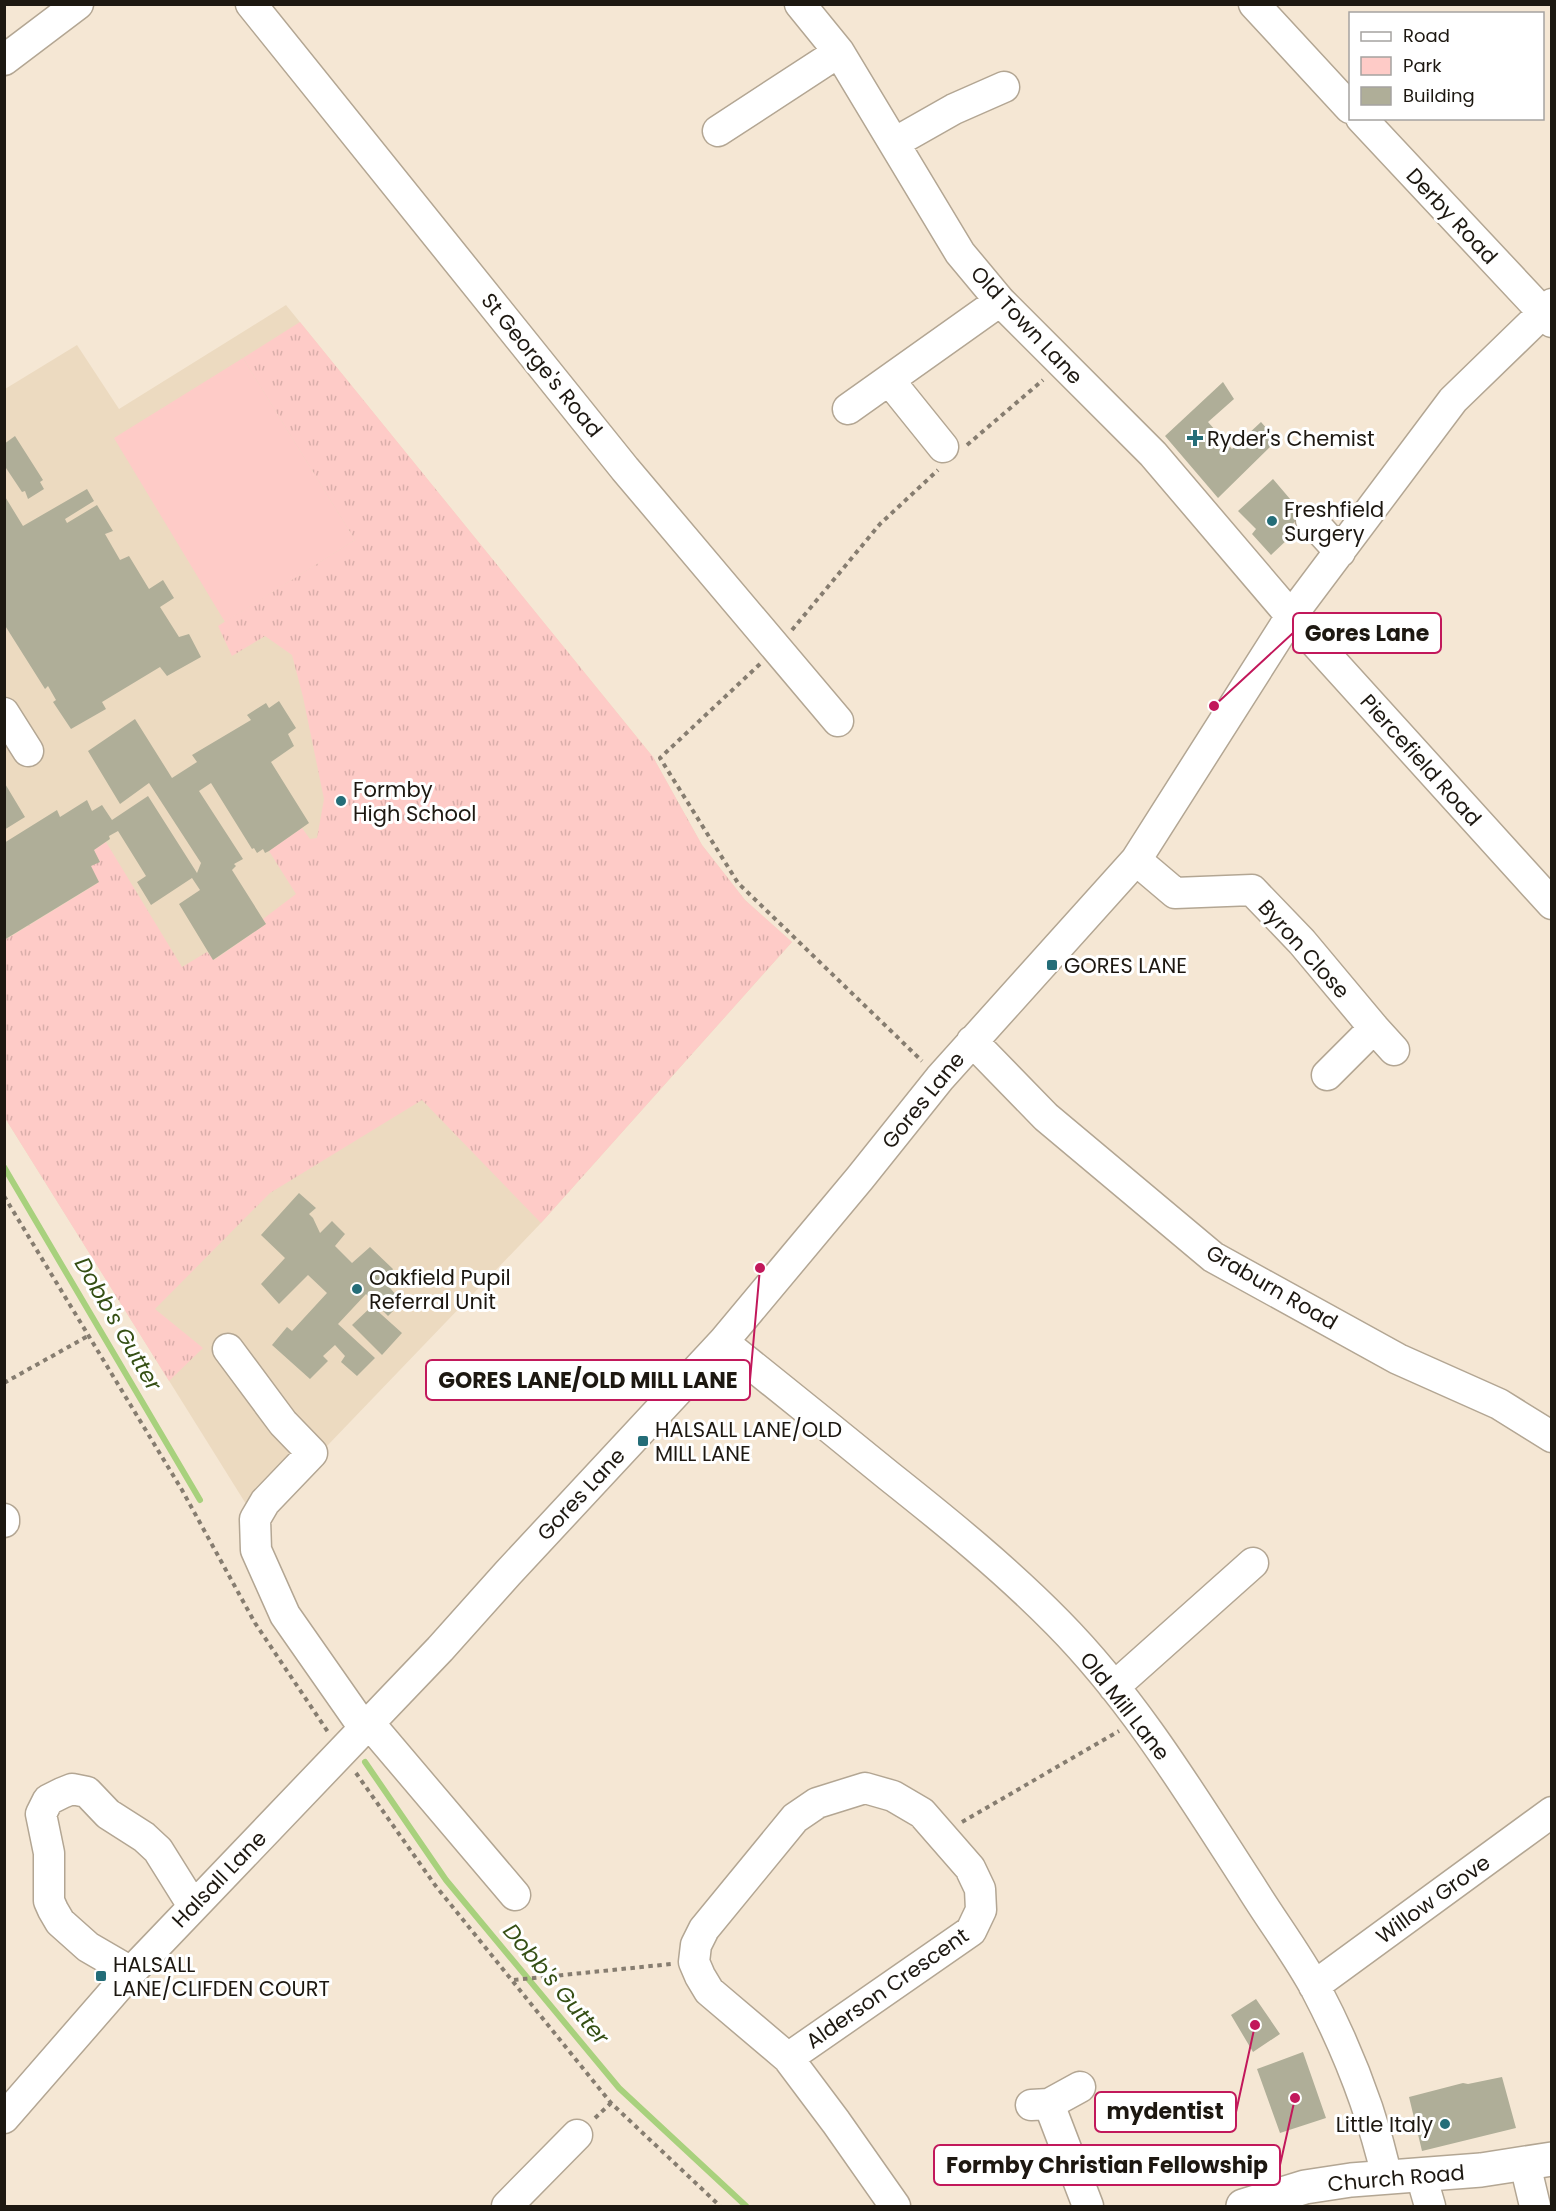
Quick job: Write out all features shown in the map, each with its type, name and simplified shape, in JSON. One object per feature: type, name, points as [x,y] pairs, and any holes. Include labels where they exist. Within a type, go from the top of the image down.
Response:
[{"type":"main road","name":"Church Road","points":[[1243,2206],[1305,2187],[1351,2180],[1481,2170],[1538,2161]]},
{"type":"street","points":[[4,60],[78,4]]},
{"type":"street","name":"St George's Road","points":[[250,4],[626,469],[838,721]]},
{"type":"street","name":"Old Town Lane","points":[[800,4],[839,52],[960,253],[1000,301],[1153,454],[1292,616]]},
{"type":"street","points":[[1254,4],[1349,107]]},
{"type":"street","points":[[718,131],[839,52]]},
{"type":"street","points":[[894,143],[954,108],[1004,87]]},
{"type":"street","name":"Derby Road","points":[[1363,120],[1549,313]]},
{"type":"street","points":[[848,409],[1000,301]]},
{"type":"street","name":"Gores Lane","points":[[341,1752],[440,1649],[723,1342],[940,1078],[1136,860],[1292,616],[1453,400],[1549,313]]},
{"type":"street","points":[[889,380],[950,454]]},
{"type":"street","points":[[1311,520],[1340,552]]},
{"type":"street","name":"Piercefield Road","points":[[1292,616],[1551,904]]},
{"type":"street","points":[[4,713],[28,751]]},
{"type":"street","name":"Byron Close","points":[[1136,860],[1176,893],[1252,890],[1302,942],[1394,1050]]},
{"type":"street","points":[[1327,1075],[1374,1028]]},
{"type":"street","name":"Graburn Road","points":[[972,1041],[1046,1117],[1213,1257],[1398,1359],[1498,1404],[1551,1437]]},
{"type":"street","name":"Old Mill Lane","points":[[723,1342],[998,1566],[1059,1624],[1114,1687],[1185,1785],[1314,1986],[1333,2024],[1367,2106],[1376,2131],[1387,2177]]},
{"type":"street","points":[[228,1349],[284,1423],[312,1453],[265,1502],[255,1519],[256,1550],[285,1615],[367,1726],[515,1895]]},
{"type":"street","points":[[1114,1687],[1253,1563]]},
{"type":"street","name":"Halsall Lane","points":[[4,2118],[131,1972],[341,1752]]},
{"type":"street","name":"Alderson Crescent","points":[[788,2058],[971,1931],[981,1910],[980,1889],[970,1868],[922,1813],[893,1796],[865,1788],[818,1803],[795,1818],[704,1929],[696,1945],[694,1962],[709,1991],[788,2058],[895,2206]]},
{"type":"street","points":[[131,1972],[88,1947],[60,1922],[49,1901],[49,1852],[41,1814],[48,1800],[72,1789],[87,1792],[108,1814],[144,1837],[158,1850],[193,1906]]},
{"type":"street","name":"Willow Grove","points":[[1314,1986],[1551,1812]]},
{"type":"street","points":[[1080,2087],[1039,2104],[1088,2206]]},
{"type":"street","points":[[507,2206],[577,2135]]},
{"type":"street","points":[[1535,2206],[1538,2161]]},
{"type":"street","points":[[1422,2175],[1430,2206]]},
{"type":"path","points":[[940,1078],[738,883],[660,758],[777,648],[880,524],[950,454],[1023,398],[1061,363]]},
{"type":"path","points":[[4,1383],[88,1336]]},
{"type":"path","points":[[941,1835],[1139,1719]]},
{"type":"path","points":[[513,1980],[694,1962]]},
{"type":"shaded area","name":"Formby High School","points":[[286,305],[653,757],[702,845],[745,900],[792,942],[541,1223],[256,1520],[5,1118],[5,389],[77,345],[119,409]]},
{"type":"green space","name":"Formby High School","points":[[300,322],[653,757],[702,845],[745,900],[792,942],[541,1223],[422,1100],[270,1193],[155,1309],[203,1348],[169,1381],[5,1118],[5,940],[98,883],[91,866],[99,862],[94,850],[106,842],[182,967],[207,952],[214,960],[266,924],[263,919],[296,894],[269,851],[302,828],[310,839],[317,838],[324,799],[292,655],[265,636],[232,656],[218,626],[355,540],[243,358]]},
{"type":"green space","points":[[243,358],[355,540],[225,622],[114,438]]},
{"type":"building","name":"Ryder's Chemist","points":[[1223,382],[1234,399],[1208,422],[1232,449],[1261,422],[1277,440],[1218,498],[1165,436]]},
{"type":"building","points":[[15,436],[43,480],[40,482],[44,489],[28,499],[25,491],[22,492],[4,465],[4,444]]},
{"type":"building","name":"Freshfield Surgery","points":[[1273,479],[1302,513],[1286,532],[1289,538],[1271,555],[1252,534],[1256,529],[1238,511]]},
{"type":"building","points":[[87,489],[94,501],[65,519],[67,523],[97,505],[113,531],[105,534],[120,560],[129,556],[149,589],[163,580],[174,598],[160,607],[179,637],[189,634],[201,657],[167,676],[160,667],[102,702],[106,709],[71,729],[53,702],[56,700],[48,686],[45,689],[4,624],[4,495],[23,526]]},
{"type":"building","points":[[279,701],[296,728],[288,734],[294,746],[271,762],[309,823],[269,851],[265,853],[263,849],[257,853],[254,848],[252,849],[211,783],[199,791],[243,859],[234,864],[236,866],[232,870],[266,924],[213,960],[179,904],[200,890],[192,878],[151,905],[137,882],[146,876],[118,831],[94,850],[100,862],[91,866],[99,882],[4,940],[4,843],[57,810],[60,817],[87,800],[92,811],[102,805],[112,820],[148,796],[197,873],[201,863],[149,783],[120,804],[88,751],[135,719],[172,778],[197,762],[192,755],[251,720],[247,715],[266,703],[269,708]]},
{"type":"building","points":[[4,782],[25,817],[4,830]]},
{"type":"building","name":"Oakfield Pupil Referral Unit","points":[[299,1193],[316,1208],[309,1214],[320,1233],[332,1221],[345,1234],[335,1246],[352,1263],[370,1247],[393,1269],[385,1282],[402,1302],[388,1316],[366,1294],[338,1324],[375,1358],[357,1376],[341,1362],[345,1356],[335,1345],[323,1356],[328,1361],[310,1379],[272,1345],[287,1327],[292,1331],[327,1293],[308,1275],[279,1304],[261,1284],[285,1258],[261,1235]]},
{"type":"building","points":[[372,1306],[402,1333],[382,1355],[352,1325]]},
{"type":"building","points":[[1256,1999],[1280,2034],[1253,2052],[1231,2015]]},
{"type":"building","points":[[1303,2052],[1326,2118],[1280,2133],[1257,2069]]},
{"type":"building","points":[[1502,2077],[1516,2128],[1422,2151],[1409,2097],[1463,2083]]},
{"type":"waterway","name":"Dobb's Gutter","points":[[4,1167],[200,1500]]},
{"type":"waterway","name":"Dobb's Gutter","points":[[365,1762],[446,1880],[619,2088],[746,2206]]},
{"type":"place","name":"Ryder's Chemist","points":[[1195,438]]},
{"type":"place","name":"Freshfield Surgery","points":[[1272,521]]},
{"type":"place","name":"Gores Lane","points":[[1214,706]]},
{"type":"place","name":"Formby High School","points":[[341,801]]},
{"type":"place","name":"GORES LANE","points":[[1052,965]]},
{"type":"place","name":"GORES LANE/OLD MILL LANE","points":[[760,1268]]},
{"type":"place","name":"Oakfield Pupil Referral Unit","points":[[357,1289]]},
{"type":"place","name":"HALSALL LANE/OLD MILL LANE","points":[[643,1441]]},
{"type":"place","name":"HALSALL LANE/CLIFDEN COURT","points":[[101,1976]]},
{"type":"place","name":"mydentist","points":[[1255,2025]]},
{"type":"place","name":"Formby Christian Fellowship","points":[[1295,2098]]},
{"type":"place","name":"Little Italy","points":[[1445,2124]]}]
